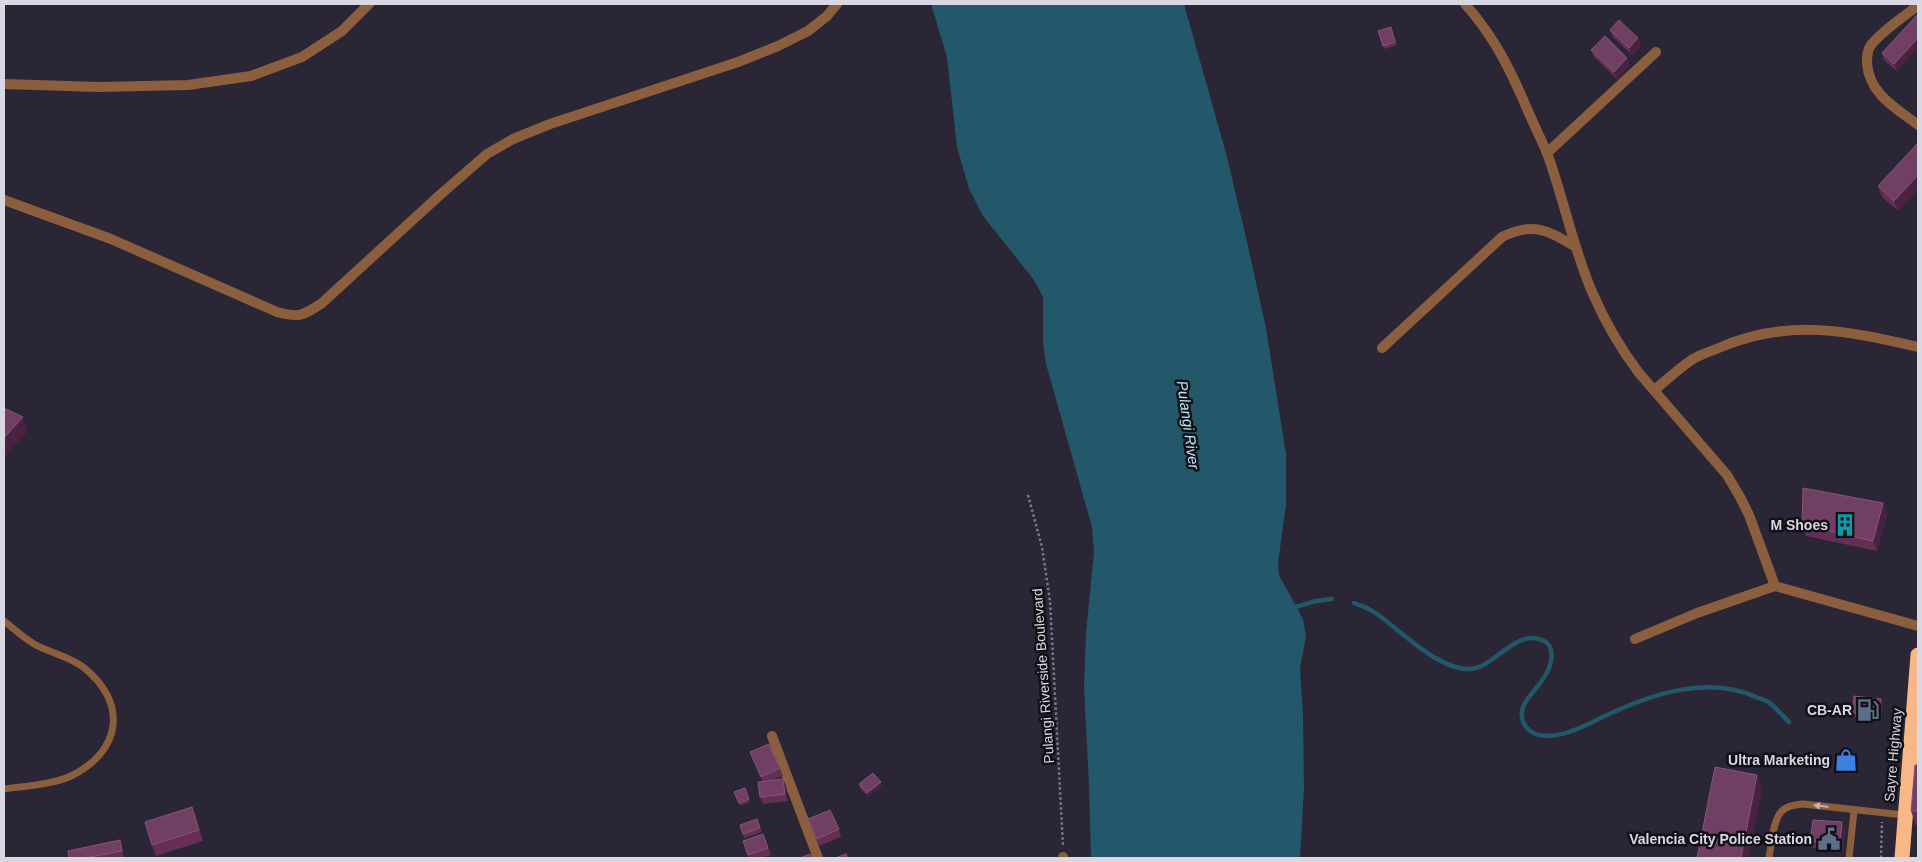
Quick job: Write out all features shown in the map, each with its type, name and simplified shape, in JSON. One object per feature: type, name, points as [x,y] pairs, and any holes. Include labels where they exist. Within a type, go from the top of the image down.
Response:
[{"type":"highway","name":"Sayre Highway","points":[[1902,858],[1918,655]]},
{"type":"street","points":[[4,84],[99,87],[188,85],[251,76],[302,57],[342,31],[369,4]]},
{"type":"street","points":[[4,200],[111,239],[277,312],[293,317],[307,313],[322,303],[441,194],[487,154],[500,146],[550,124],[738,62],[778,46],[808,31],[827,16],[837,4]]},
{"type":"street","points":[[1465,4],[1498,46],[1546,153],[1592,293],[1606,322],[1627,357],[1727,475],[1740,497],[1775,586]]},
{"type":"street","points":[[1918,5],[1870,46],[1867,57],[1868,74],[1873,87],[1918,126]]},
{"type":"street","points":[[1546,153],[1656,52]]},
{"type":"street","points":[[1382,348],[1502,237],[1515,231],[1529,229],[1548,231],[1576,247]]},
{"type":"street","points":[[1654,390],[1694,358],[1741,338],[1779,330],[1816,328],[1867,335],[1918,347]]},
{"type":"street","points":[[1635,639],[1697,613],[1775,586],[1918,626]]},
{"type":"street","points":[[772,736],[818,858]]},
{"type":"lane","points":[[4,621],[34,644],[82,666],[98,681],[110,699],[114,718],[111,738],[102,754],[88,766],[70,777],[48,783],[4,789]]},
{"type":"lane","points":[[1769,858],[1777,818],[1781,811],[1789,807],[1803,804],[1904,815]]},
{"type":"lane","points":[[1849,858],[1854,811]]},
{"type":"path","name":"Pulangi Riverside Boulevard","points":[[1028,495],[1042,547],[1050,601],[1063,858]]},
{"type":"path","points":[[1881,858],[1883,813]]},
{"type":"water","name":"Pulangi River","points":[[931,4],[1184,4],[1227,157],[1247,242],[1266,328],[1286,454],[1286,505],[1278,563],[1279,575],[1303,619],[1306,637],[1300,668],[1304,788],[1300,858],[1091,858],[1084,687],[1086,633],[1094,552],[1092,527],[1046,364],[1043,342],[1043,297],[1034,280],[983,216],[969,189],[957,147],[947,57]]},
{"type":"building","points":[[1918,14],[1918,38],[1894,64],[1882,53]]},
{"type":"building","points":[[1619,20],[1638,38],[1629,48],[1610,30]]},
{"type":"building","points":[[1391,27],[1395,42],[1383,46],[1378,31]]},
{"type":"building","points":[[1605,36],[1627,58],[1614,72],[1591,50]]},
{"type":"building","points":[[1918,143],[1918,175],[1894,201],[1878,186]]},
{"type":"building","points":[[4,408],[23,417],[4,438]]},
{"type":"building","name":"M Shoes","points":[[1803,488],[1883,503],[1873,541],[1802,525]]},
{"type":"building","name":"CB-AR","points":[[1854,696],[1881,699],[1879,716],[1852,713]]},
{"type":"building","points":[[769,744],[780,768],[761,777],[750,752]]},
{"type":"building","points":[[1915,765],[1918,765],[1918,811],[1911,811]]},
{"type":"building","points":[[1715,767],[1757,775],[1741,858],[1697,858]]},
{"type":"building","points":[[873,773],[881,782],[867,793],[859,784]]},
{"type":"building","points":[[783,779],[785,794],[760,797],[758,782]]},
{"type":"building","points":[[745,788],[749,799],[739,803],[734,792]]},
{"type":"building","points":[[192,807],[199,830],[152,845],[145,822]]},
{"type":"building","points":[[830,810],[839,829],[817,839],[808,819]]},
{"type":"building","points":[[757,819],[760,828],[743,834],[740,825]]},
{"type":"building","points":[[1813,820],[1842,822],[1840,844],[1810,841]]},
{"type":"building","points":[[763,834],[768,848],[748,855],[743,841]]},
{"type":"building","points":[[120,840],[122,851],[84,858],[69,858],[68,851]]},
{"type":"building","points":[[810,854],[813,858],[800,858]]},
{"type":"building","points":[[846,854],[848,858],[835,858]]},
{"type":"waterway","points":[[1292,608],[1316,601],[1332,599]]},
{"type":"waterway","points":[[1354,603],[1374,612],[1433,657],[1458,668],[1471,669],[1480,667],[1523,640],[1532,638],[1547,643],[1550,647],[1552,658],[1548,669],[1527,700],[1522,711],[1524,724],[1530,731],[1537,734],[1548,736],[1565,733],[1643,700],[1661,694],[1700,687],[1738,691],[1763,700],[1770,703],[1789,722]]},
{"type":"place","name":"M Shoes","points":[[1845,525]]},
{"type":"place","name":"CB-AR","points":[[1868,710]]},
{"type":"place","name":"Ultra Marketing","points":[[1846,760]]},
{"type":"place","name":"Valencia City Police Station","points":[[1829,839]]}]
